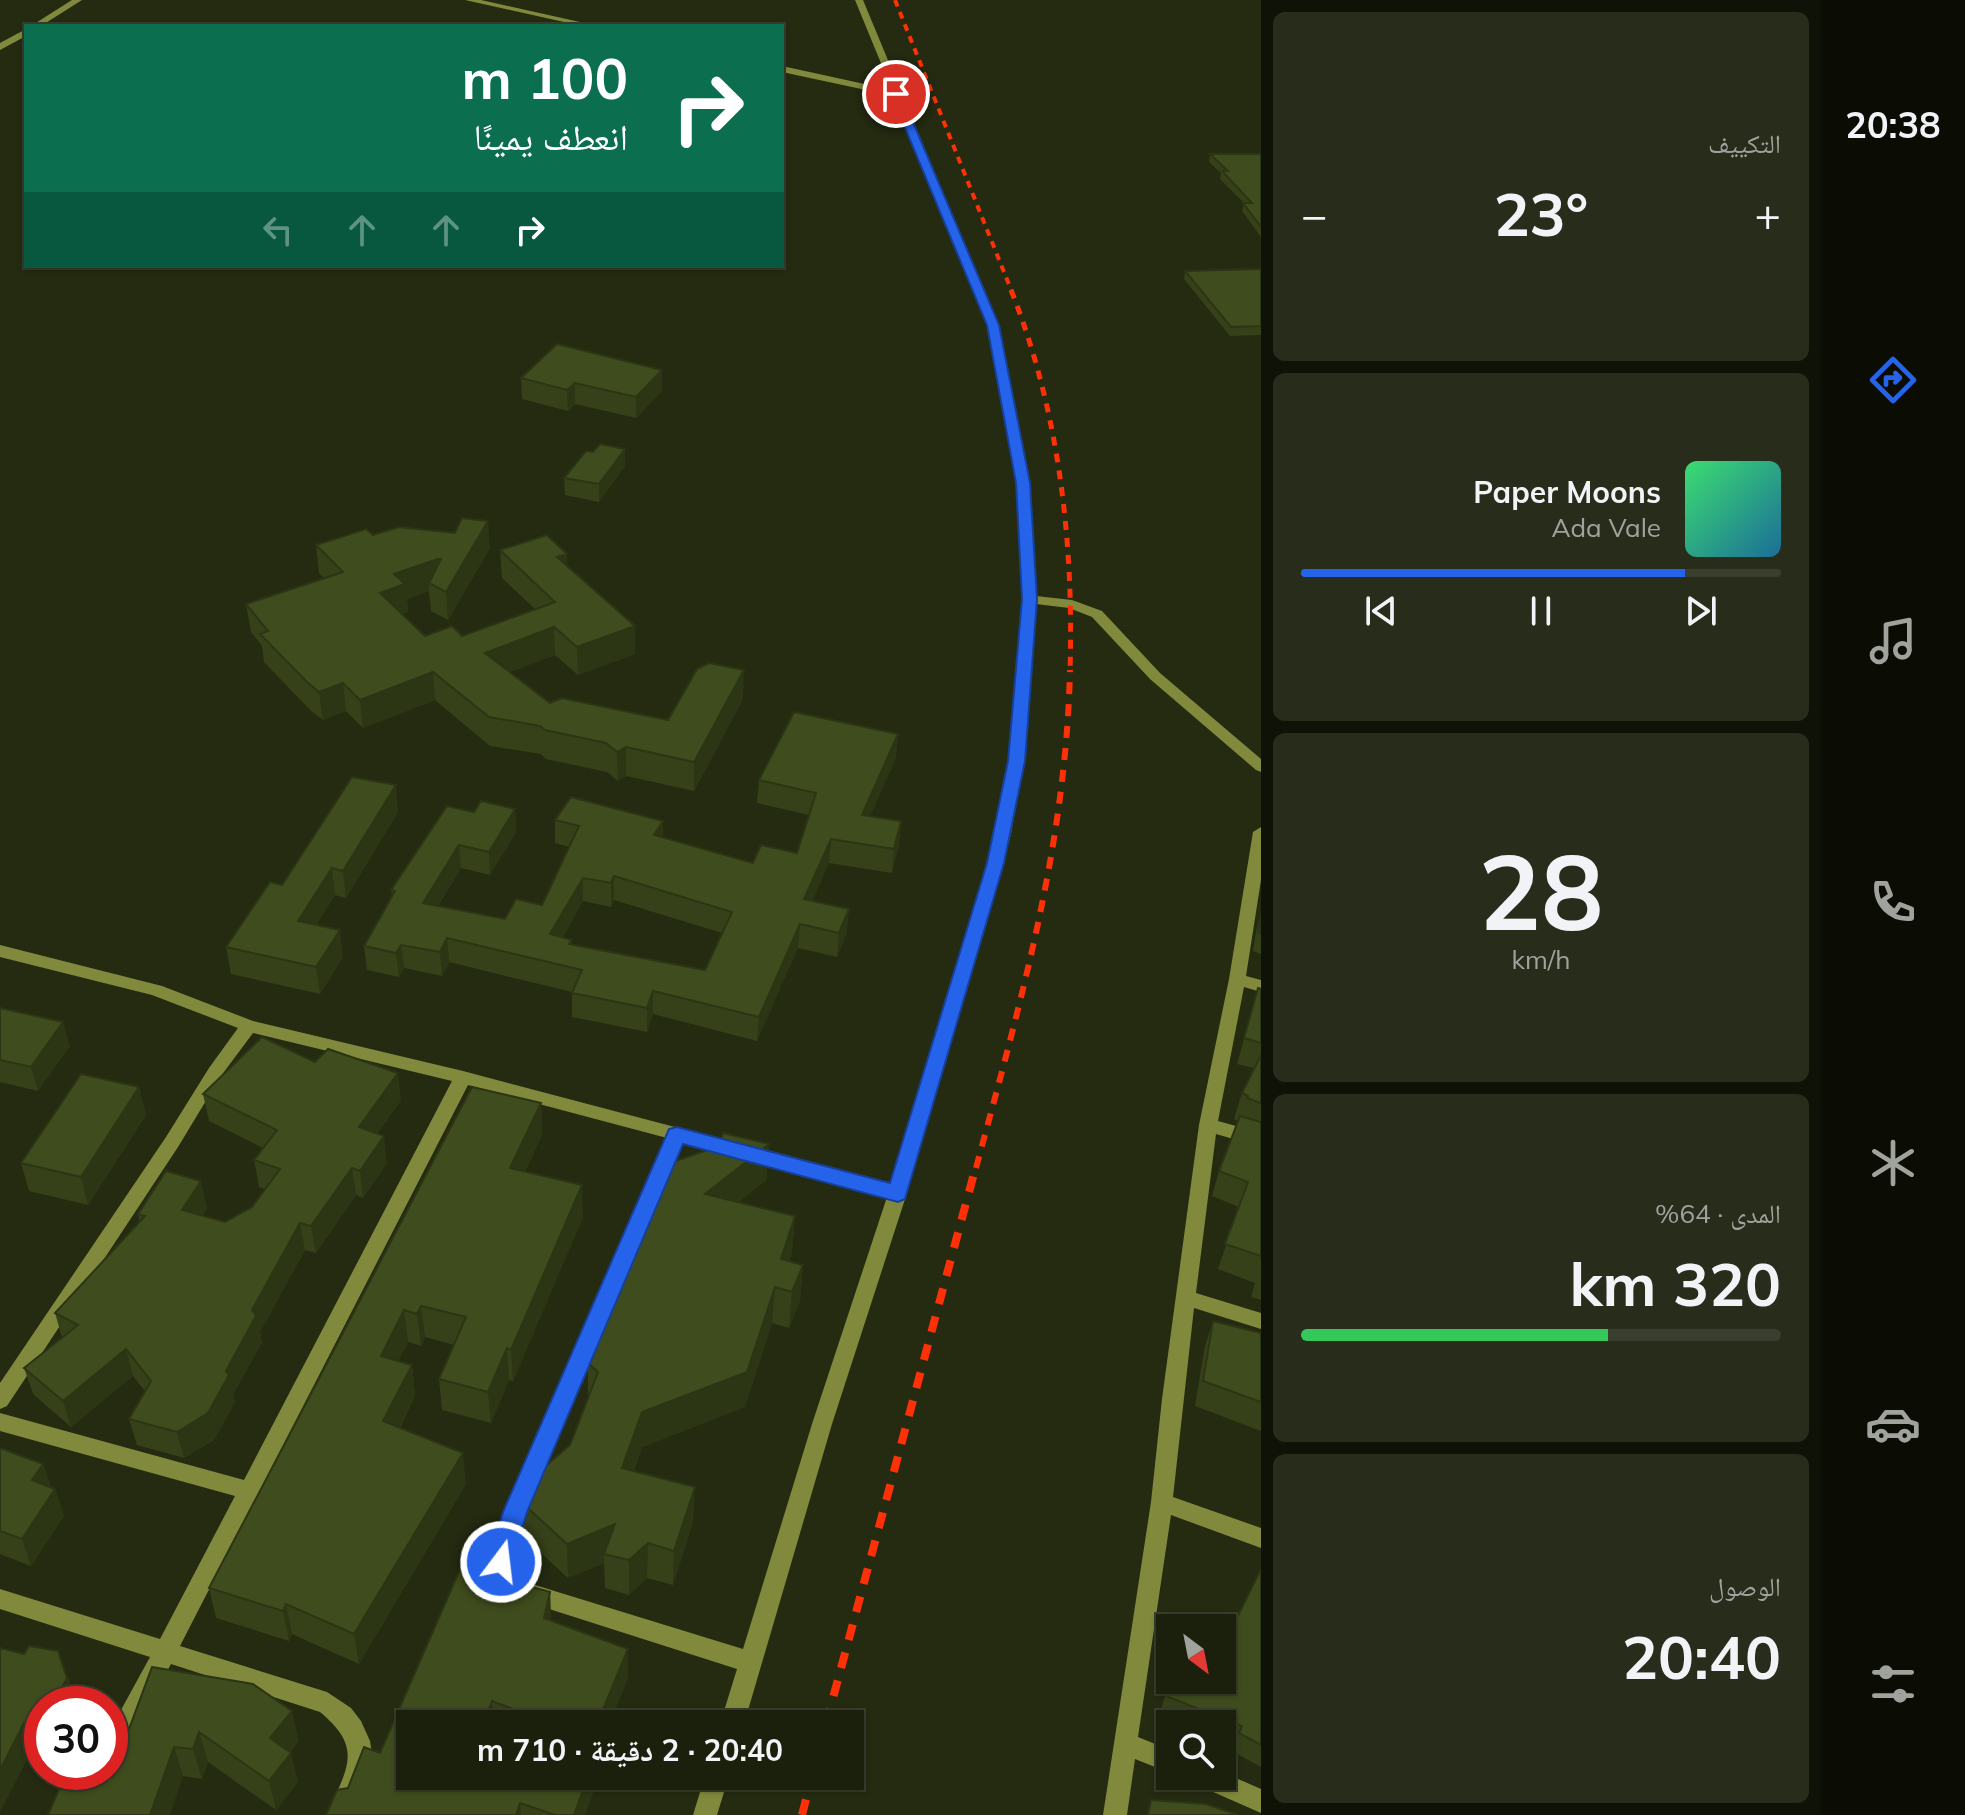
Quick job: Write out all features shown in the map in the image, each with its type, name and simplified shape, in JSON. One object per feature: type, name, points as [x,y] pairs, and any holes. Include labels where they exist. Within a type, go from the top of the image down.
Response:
[{"type":"street","points":[[38,24],[78,0]]},
{"type":"street","points":[[469,0],[584,24]]},
{"type":"street","points":[[736,1710],[822,1424],[898,1193],[1003,834],[1017,761],[1030,599],[1023,483],[993,325],[859,0]]},
{"type":"street","points":[[0,47],[24,33]]},
{"type":"street","points":[[784,69],[896,94]]},
{"type":"street","points":[[1030,599],[1072,604],[1097,614],[1155,676],[1261,767]]},
{"type":"street","points":[[1115,1815],[1162,1502],[1172,1399],[1208,1125],[1237,979],[1261,832]]},
{"type":"street","points":[[0,951],[156,990],[249,1026],[463,1077],[898,1193]]},
{"type":"street","points":[[1237,979],[1261,986]]},
{"type":"street","points":[[0,1400],[172,1142],[215,1072],[249,1026]]},
{"type":"street","points":[[128,1720],[463,1077]]},
{"type":"street","points":[[1208,1125],[1261,1140]]},
{"type":"street","points":[[677,1135],[515,1512],[501,1562],[503,1572],[512,1582],[529,1593],[750,1662]]},
{"type":"street","points":[[1187,1298],[1261,1321]]},
{"type":"street","points":[[0,1422],[247,1490]]},
{"type":"street","points":[[1162,1502],[1261,1538]]},
{"type":"street","points":[[0,1599],[327,1703],[346,1716],[357,1731],[360,1750],[339,1815]]},
{"type":"street","points":[[1126,1743],[1156,1756]]},
{"type":"street","points":[[705,1815],[713,1790]]},
{"type":"street","points":[[1235,1790],[1261,1801]]},
{"type":"building","points":[[1210,154],[1261,154],[1261,227],[1243,203],[1252,203],[1222,171],[1228,171]]},
{"type":"building","points":[[1261,269],[1261,326],[1231,327],[1185,271]]},
{"type":"building","points":[[557,344],[662,370],[636,397],[575,383],[567,390],[521,378]]},
{"type":"building","points":[[600,444],[625,449],[599,484],[564,478],[586,451],[593,452]]},
{"type":"building","points":[[462,518],[488,521],[446,592],[429,583],[441,559],[438,559],[394,574],[405,584],[380,593],[425,636],[452,626],[462,636],[555,602],[500,550],[547,535],[567,554],[557,557],[635,626],[577,647],[554,627],[485,653],[550,703],[562,698],[668,720],[697,669],[709,663],[744,670],[694,762],[626,747],[617,752],[606,743],[489,717],[433,672],[360,700],[343,683],[319,692],[260,634],[268,631],[246,604],[343,572],[316,545],[366,529],[373,535],[399,527],[455,533]]},
{"type":"building","points":[[794,712],[898,734],[862,815],[901,821],[894,849],[831,839],[804,899],[849,909],[839,933],[800,924],[759,1017],[653,991],[647,1008],[572,993],[582,970],[447,938],[440,952],[401,945],[396,953],[364,946],[395,891],[391,890],[447,806],[474,812],[481,801],[515,809],[489,852],[459,845],[423,903],[505,919],[516,899],[542,905],[579,826],[555,820],[571,797],[663,821],[654,835],[753,863],[761,845],[797,853],[816,793],[759,780]],"holes":[[[614,876],[732,912],[705,970],[569,944],[572,940],[550,934],[583,878],[611,883]]]},
{"type":"building","points":[[352,777],[396,785],[343,871],[332,868],[298,921],[340,930],[316,967],[226,947],[270,882],[282,885]]},
{"type":"building","points":[[1258,988],[1261,989],[1261,1043],[1244,1038]]},
{"type":"building","points":[[0,1008],[63,1022],[31,1067],[0,1060]]},
{"type":"building","points":[[262,1037],[315,1062],[328,1049],[398,1073],[359,1127],[384,1136],[360,1171],[352,1168],[311,1226],[300,1223],[252,1310],[256,1316],[226,1371],[229,1375],[208,1413],[177,1432],[129,1419],[151,1381],[126,1349],[63,1401],[24,1368],[78,1325],[55,1313],[145,1216],[138,1214],[166,1171],[201,1181],[182,1210],[225,1222],[252,1207],[280,1169],[254,1160],[277,1130],[203,1094]]},
{"type":"building","points":[[1261,1055],[1261,1103],[1242,1093]]},
{"type":"building","points":[[81,1074],[139,1087],[81,1177],[21,1163]]},
{"type":"building","points":[[472,1087],[541,1103],[510,1168],[582,1185],[511,1350],[507,1348],[488,1392],[439,1379],[466,1317],[421,1306],[417,1314],[404,1310],[381,1356],[412,1365],[383,1421],[463,1453],[354,1634],[286,1604],[283,1611],[209,1588]]},
{"type":"building","points":[[1240,1116],[1261,1122],[1261,1256],[1225,1244],[1248,1182],[1219,1171]]},
{"type":"building","points":[[723,1133],[769,1144],[705,1194],[795,1216],[781,1259],[803,1265],[792,1292],[775,1287],[747,1372],[642,1412],[622,1468],[695,1487],[674,1551],[648,1543],[629,1560],[604,1554],[615,1524],[567,1544],[519,1500],[525,1484],[570,1445],[598,1372],[588,1363],[667,1164],[719,1146]]},
{"type":"building","points":[[1213,1321],[1261,1333],[1261,1402],[1203,1381]]},
{"type":"building","points":[[0,1448],[43,1464],[32,1480],[55,1489],[22,1539],[0,1531]]},
{"type":"building","points":[[461,1567],[550,1592],[544,1618],[628,1649],[603,1710],[515,1710],[492,1701],[488,1710],[399,1710]]},
{"type":"building","points":[[1261,1569],[1261,1745],[1239,1733],[1242,1726],[1236,1724],[1236,1710],[1201,1710],[1166,1696],[1236,1694],[1236,1620]]},
{"type":"building","points":[[29,1646],[58,1651],[67,1678],[63,1686],[24,1686],[24,1723],[0,1770],[0,1648],[24,1654]]},
{"type":"building","points":[[152,1667],[253,1684],[292,1711],[270,1738],[291,1753],[269,1781],[199,1732],[193,1749],[174,1747],[150,1815],[48,1815],[59,1790],[128,1790],[129,1729]]},
{"type":"building","points":[[396,1716],[396,1790],[583,1790],[574,1815],[555,1815],[520,1803],[516,1815],[326,1815],[337,1790],[348,1788],[364,1747],[380,1753]]},
{"type":"building","points":[[1151,1800],[1206,1804],[1238,1815],[1148,1815]]},
{"type":"railway","points":[[895,0],[1012,292]]},
{"type":"railway","points":[[1011,290],[1041,382],[1060,477],[1069,574],[1070,672]]},
{"type":"railway","points":[[976,1168],[1024,983],[1050,860],[1067,735],[1070,670]]},
{"type":"railway","points":[[830,1710],[976,1166]]},
{"type":"railway","points":[[802,1815],[808,1790]]},
{"type":"route","points":[[501,1562],[515,1512],[677,1135],[898,1193],[996,863],[1017,761],[1028,631],[1030,599],[1023,483],[1012,411],[993,325],[896,94]]}]
